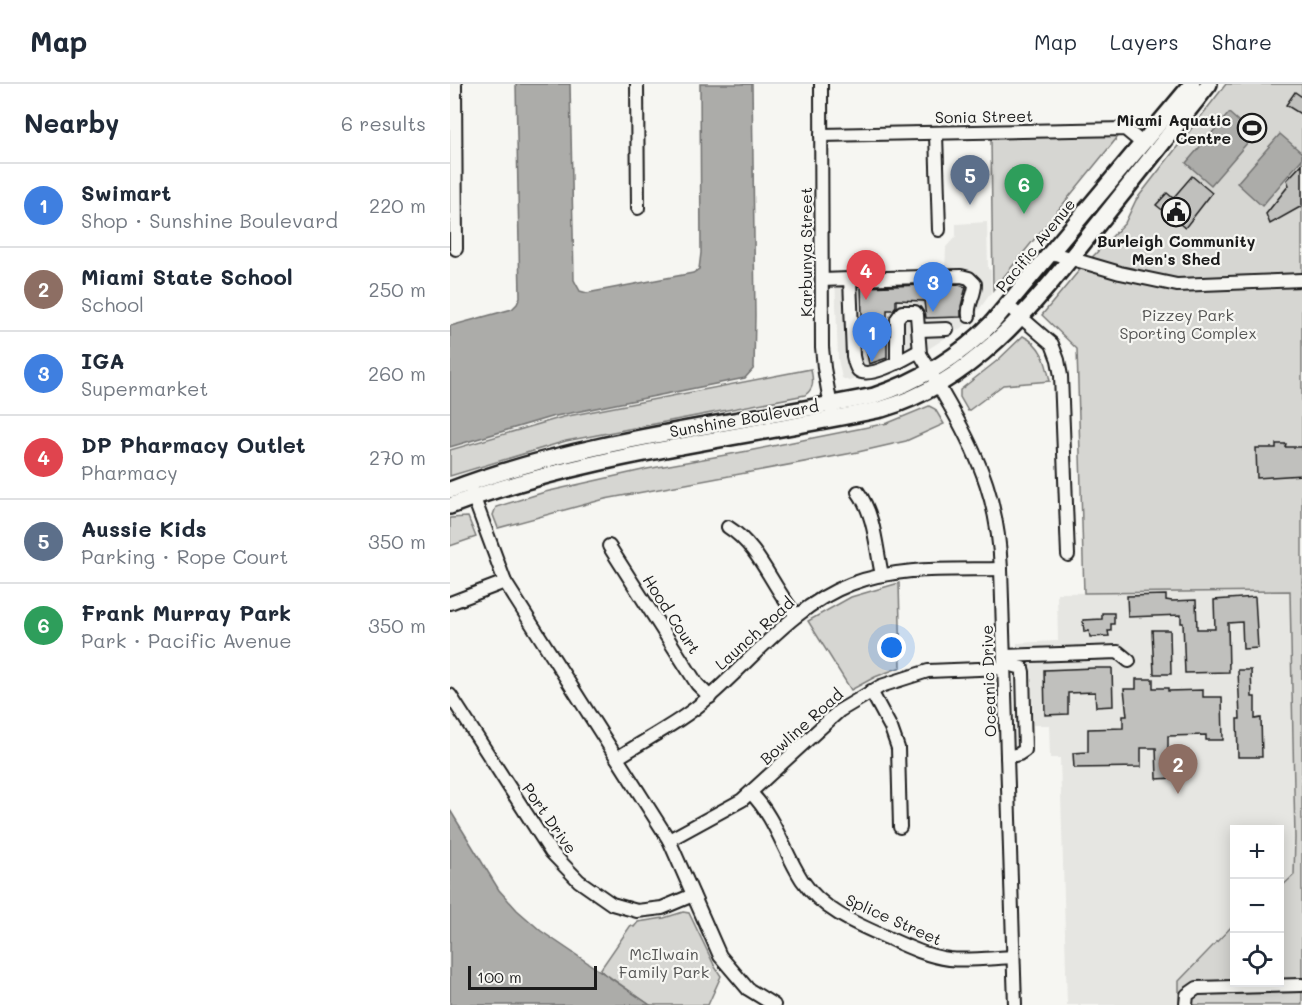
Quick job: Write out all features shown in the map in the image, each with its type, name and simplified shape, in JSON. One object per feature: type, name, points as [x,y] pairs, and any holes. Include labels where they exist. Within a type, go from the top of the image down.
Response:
[{"type":"main road","name":"Pacific Avenue","points":[[1007,306],[1192,84]]},
{"type":"main road","name":"Pacific Avenue","points":[[1020,317],[1070,260],[1209,84]]},
{"type":"main road","name":"Sunshine Boulevard","points":[[450,506],[471,490],[574,452],[832,412],[901,404],[935,378],[1007,306]]},
{"type":"main road","name":"Sunshine Boulevard","points":[[935,378],[980,357],[1020,317]]},
{"type":"main road","name":"Sunshine Boulevard","points":[[450,490],[471,490]]},
{"type":"street","points":[[455,84],[456,249]]},
{"type":"street","points":[[637,84],[638,208]]},
{"type":"street","name":"Karbunya Street","points":[[821,84],[822,347],[832,412]]},
{"type":"street","name":"Sonia Street","points":[[821,135],[1125,129],[1142,143]]},
{"type":"street","points":[[936,134],[939,230]]},
{"type":"street","points":[[1052,253],[1070,260],[1177,285],[1302,280]]},
{"type":"street","points":[[822,280],[961,276],[969,278],[975,284],[975,292],[968,308],[969,316]]},
{"type":"street","points":[[849,279],[853,356],[856,368],[863,373],[897,363],[919,353],[920,330],[915,312],[902,312],[897,319],[897,363]]},
{"type":"street","name":"Pacific Avenue","points":[[1007,306],[1052,344],[1060,368],[1068,555]]},
{"type":"street","points":[[920,330],[946,329]]},
{"type":"street","name":"Oceanic Drive","points":[[919,353],[971,443],[985,476],[998,528],[1015,1005]]},
{"type":"street","points":[[471,490],[505,582],[669,840],[714,946],[727,966],[748,989],[774,1005]]},
{"type":"street","points":[[858,492],[868,507],[882,575]]},
{"type":"street","points":[[728,526],[750,546],[787,605],[796,615]]},
{"type":"street","name":"Hood Court","points":[[609,546],[697,684],[710,697]]},
{"type":"street","name":"Launch Road","points":[[617,758],[710,697],[796,615],[836,591],[882,575],[918,571],[1001,569]]},
{"type":"street","points":[[450,603],[505,582]]},
{"type":"street","name":"Bowline Road","points":[[669,840],[732,807],[751,793],[829,719],[871,691],[899,679],[928,671],[1118,652],[1129,661]]},
{"type":"street","points":[[1004,662],[1022,668],[1023,672],[1025,750],[1007,757]]},
{"type":"street","points":[[871,691],[891,728],[898,748],[900,826]]},
{"type":"street","name":"Port Drive","points":[[450,695],[551,852],[579,881],[612,904],[637,911],[662,908],[693,895]]},
{"type":"street","name":"Splice Street","points":[[751,793],[764,809],[804,882],[823,903],[844,918],[930,955],[963,959],[1013,957]]},
{"type":"street","points":[[1186,1005],[1187,995],[1197,988],[1302,985]]},
{"type":"shaded area","points":[[516,84],[570,84],[574,280],[580,291],[587,293],[693,273],[699,269],[701,253],[700,84],[752,84],[754,368],[745,378],[551,417],[450,447],[450,326],[512,309],[520,297]]},
{"type":"shaded area","points":[[1229,113],[1254,135],[1211,185],[1186,163]]},
{"type":"shaded area","points":[[1280,134],[1302,153],[1302,159],[1262,206],[1237,183]]},
{"type":"shaded area","points":[[987,222],[991,293],[975,315],[964,326],[902,366],[849,381],[842,378],[838,359],[835,276],[945,272],[946,247],[956,236],[956,224]]},
{"type":"shaded area","points":[[1290,591],[1294,875],[1284,884],[1284,825],[1230,825],[1230,928],[1179,981],[1179,1005],[1067,1005],[1060,758],[1050,758],[1049,725],[1033,725],[1031,667],[1022,660],[1017,660],[1017,643],[1058,641],[1057,593]]},
{"type":"shaded area","points":[[450,810],[499,890],[517,910],[541,931],[650,1005],[450,1005]]},
{"type":"green space","name":"Pizzey Park Sporting Complex","points":[[1226,84],[1302,84],[1302,1005],[1179,1005],[1179,981],[1230,928],[1230,987],[1284,987],[1284,884],[1294,875],[1295,838],[1290,591],[1084,593],[1077,349],[1042,315],[1077,273],[1125,223],[1136,200]]},
{"type":"green space","points":[[1121,133],[993,290],[991,139]]},
{"type":"green space","points":[[1023,336],[1039,349],[1050,381],[1003,385],[968,411],[960,397],[960,390],[998,360]]},
{"type":"green space","points":[[811,369],[812,387],[805,395],[566,441],[450,476],[450,450],[563,417]]},
{"type":"green space","points":[[929,406],[935,409],[944,424],[906,441],[605,499],[498,528],[493,515],[496,507],[545,492],[647,469],[888,423]]},
{"type":"green space","points":[[468,517],[476,537],[450,546],[450,518]]},
{"type":"green space","points":[[899,583],[901,667],[851,690],[808,621],[851,597]]},
{"type":"green space","name":"McIlwain Family Park","points":[[683,912],[689,913],[721,976],[708,1005],[650,1005],[600,970],[631,925],[634,927],[638,922]]},
{"type":"building","points":[[1295,92],[1302,97],[1302,115],[1286,105]]},
{"type":"building","points":[[1302,164],[1302,206],[1270,224],[1266,214],[1289,185],[1287,180]]},
{"type":"building","points":[[1192,176],[1212,193],[1185,228],[1156,205],[1167,193],[1173,198]]},
{"type":"building","points":[[955,284],[966,287],[961,306],[961,317],[926,318],[924,301],[896,300],[893,310],[887,310],[887,358],[869,364],[865,344],[863,344],[861,287]]},
{"type":"building","points":[[1276,444],[1286,444],[1285,447],[1302,447],[1302,475],[1257,478],[1256,448],[1276,448]]},
{"type":"building","points":[[1166,595],[1166,600],[1172,601],[1196,600],[1197,629],[1215,629],[1214,600],[1255,597],[1258,648],[1243,649],[1242,622],[1228,623],[1229,672],[1185,673],[1181,615],[1128,617],[1127,596]]},
{"type":"building","points":[[1102,613],[1114,613],[1114,624],[1111,624],[1111,631],[1108,631],[1109,636],[1090,637],[1089,631],[1084,632],[1083,620],[1102,619]]},
{"type":"building","points":[[1152,630],[1170,630],[1171,674],[1154,674]]},
{"type":"building","points":[[1112,668],[1113,706],[1096,707],[1095,692],[1068,693],[1068,714],[1045,715],[1044,670]]},
{"type":"building","points":[[1238,670],[1251,670],[1255,719],[1261,718],[1262,757],[1238,757],[1237,719],[1240,719]]},
{"type":"building","points":[[1136,679],[1153,679],[1153,688],[1168,688],[1168,691],[1203,690],[1203,697],[1222,697],[1223,740],[1206,740],[1206,735],[1168,736],[1168,750],[1173,750],[1173,778],[1157,779],[1156,748],[1141,748],[1141,767],[1074,768],[1073,753],[1088,752],[1088,729],[1123,728],[1123,716],[1127,716],[1124,689],[1136,689]]},
{"type":"place","name":"Miami Aquatic Centre","points":[[1252,128]]},
{"type":"place","name":"Aussie Kids","points":[[970,205]]},
{"type":"place","name":"Burleigh Community Men's Shed","points":[[1176,212]]},
{"type":"place","name":"Frank Murray Park","points":[[1024,214]]},
{"type":"place","name":"DP Pharmacy Outlet","points":[[866,300]]},
{"type":"place","name":"IGA","points":[[933,312]]},
{"type":"place","name":"Swimart","points":[[872,362]]},
{"type":"place","name":"Miami State School","points":[[1178,794]]}]
